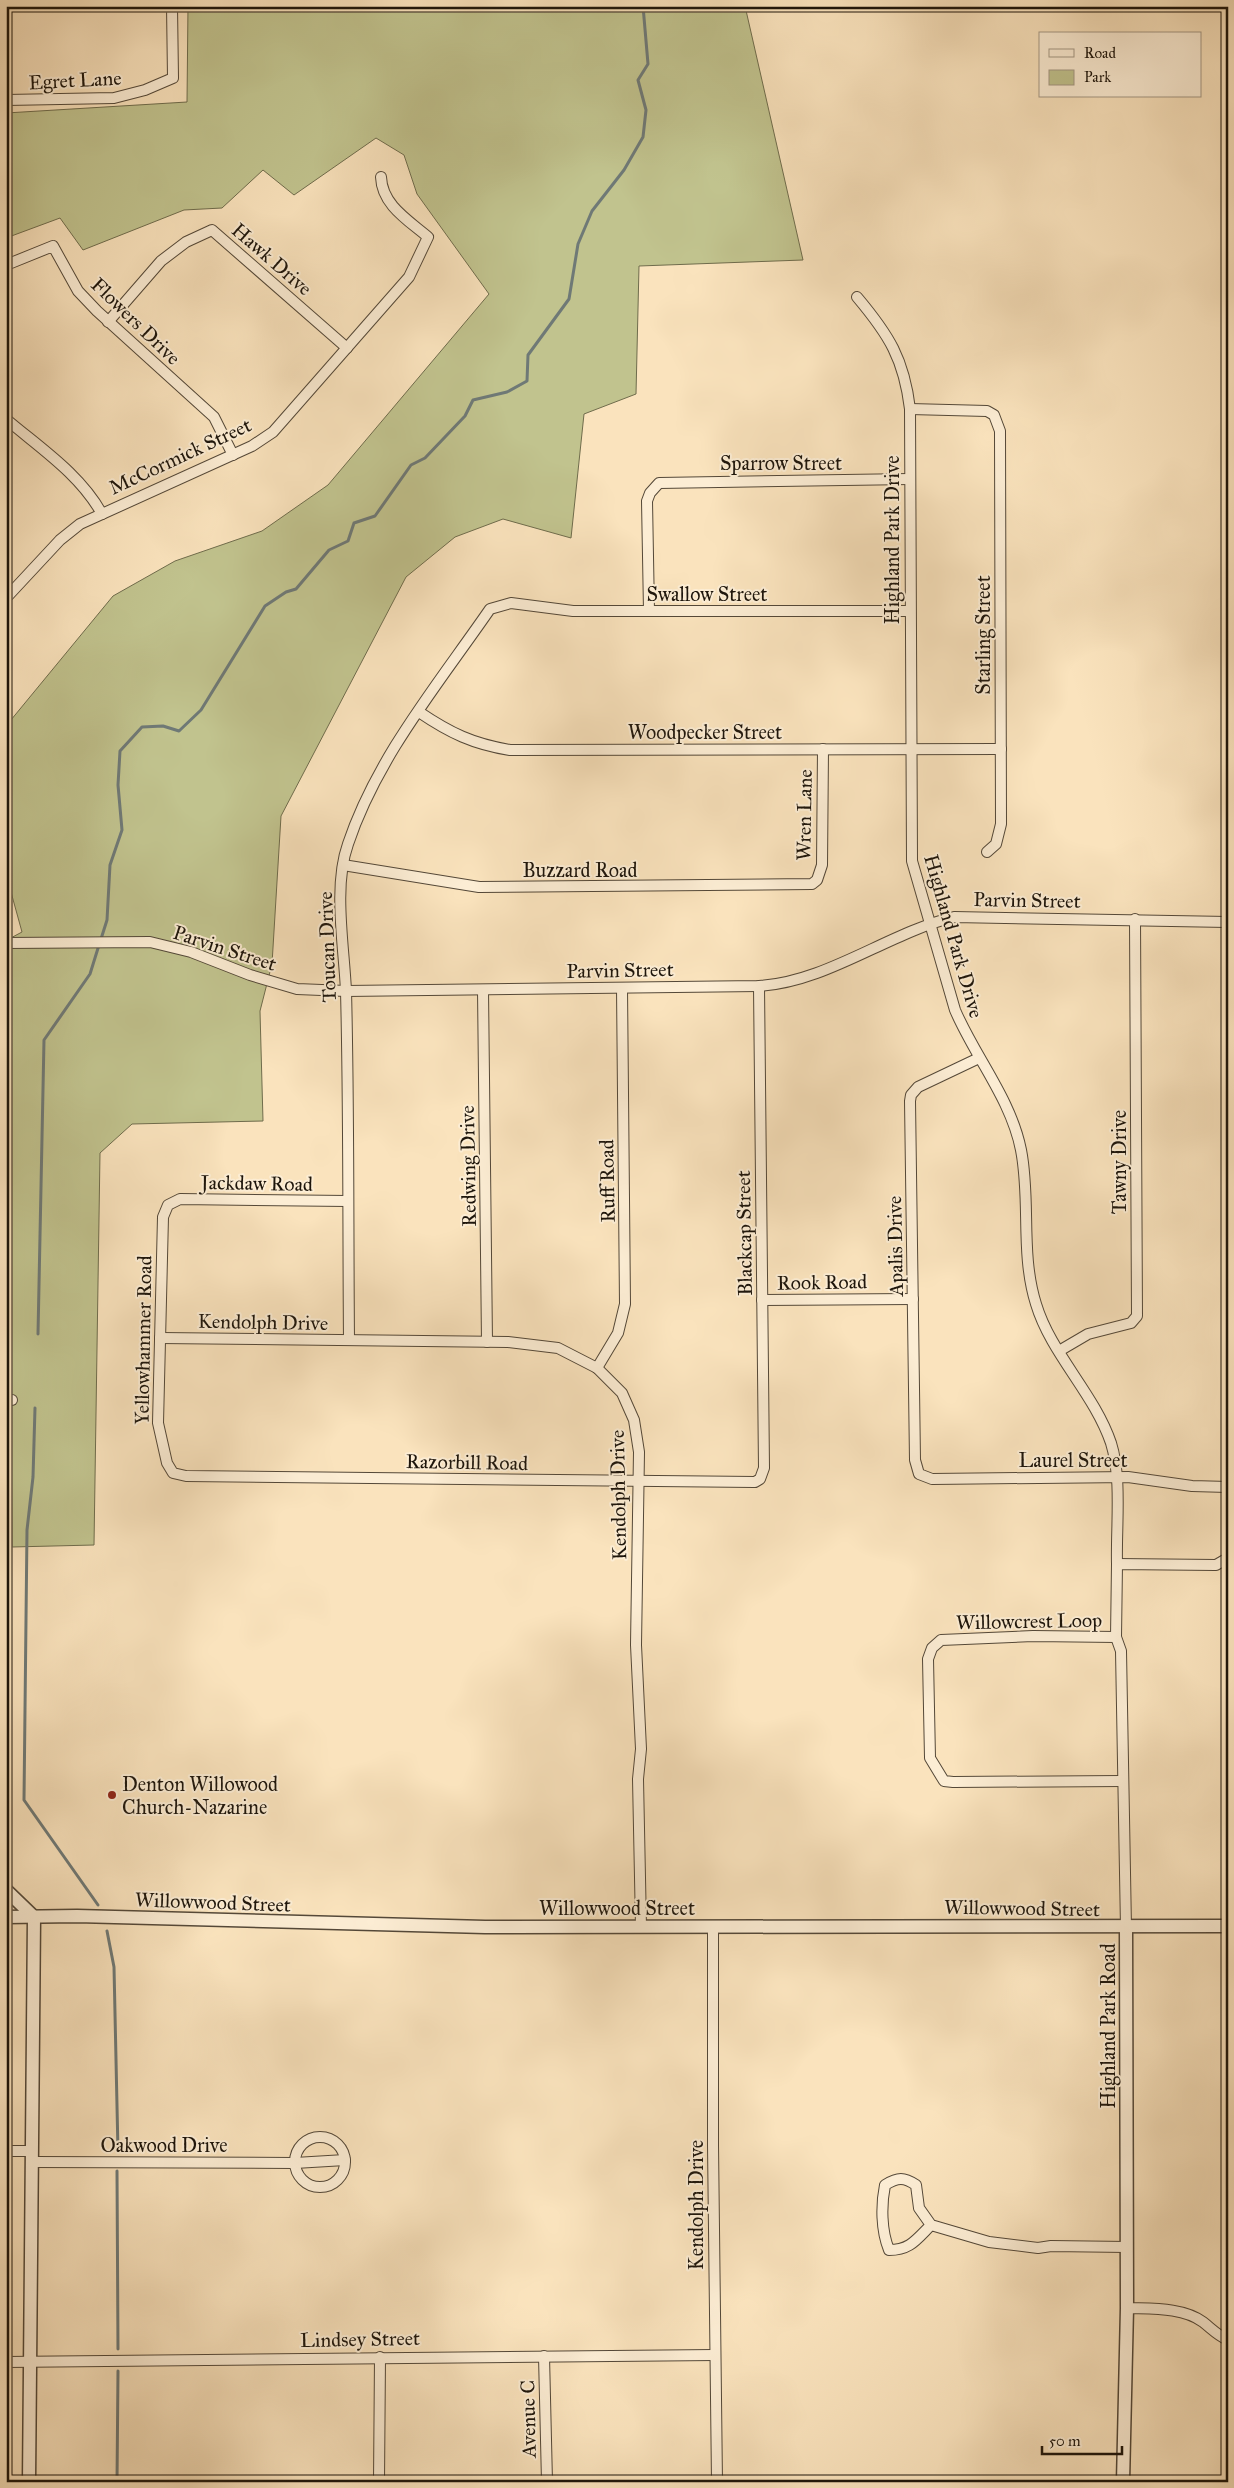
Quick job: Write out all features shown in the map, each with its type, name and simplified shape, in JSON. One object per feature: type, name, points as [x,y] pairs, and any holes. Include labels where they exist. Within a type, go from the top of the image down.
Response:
[{"type":"street","name":"Egret Lane","points":[[6,100],[114,98],[145,90],[173,78],[172,6]]},
{"type":"street","name":"McCormick Street","points":[[6,598],[60,540],[80,524],[252,446],[273,432],[409,277],[428,237],[389,203],[381,186],[381,177]]},
{"type":"street","name":"Hawk Drive","points":[[108,322],[162,261],[186,242],[212,230],[347,348]]},
{"type":"street","name":"Flowers Drive","points":[[6,265],[53,246],[78,291],[108,322],[214,417],[233,455]]},
{"type":"street","name":"Highland Park Drive","points":[[857,297],[878,322],[893,345],[902,366],[910,410],[910,749],[912,861],[928,923],[955,1010],[1008,1112],[1016,1132],[1023,1170],[1025,1240],[1030,1285],[1046,1328],[1102,1424],[1114,1458],[1117,1564]]},
{"type":"street","name":"Starling Street","points":[[910,410],[977,409],[994,415],[1000,431],[1001,824],[996,844],[987,852]]},
{"type":"street","points":[[6,419],[78,481],[93,498],[102,514]]},
{"type":"street","name":"Sparrow Street","points":[[649,611],[647,501],[654,487],[668,482],[910,480]]},
{"type":"street","name":"Swallow Street","points":[[504,604],[573,611],[910,611]]},
{"type":"street","name":"Toucan Drive","points":[[349,1340],[346,991],[342,896],[343,865],[347,845],[360,812],[383,768],[419,712],[490,609],[504,604]]},
{"type":"street","name":"Woodpecker Street","points":[[419,712],[466,740],[510,750],[1001,749]]},
{"type":"street","name":"Wren Lane","points":[[817,880],[822,865],[823,750]]},
{"type":"street","name":"Buzzard Road","points":[[343,865],[453,884],[498,888],[804,886],[817,880]]},
{"type":"street","name":"Parvin Street","points":[[6,943],[150,942],[192,952],[250,975],[297,989],[346,991],[759,986],[778,985],[802,979],[928,923],[954,917],[1228,922]]},
{"type":"street","name":"Tawny Drive","points":[[1059,1351],[1088,1334],[1132,1324],[1137,1316],[1135,920]]},
{"type":"street","name":"Blackcap Street","points":[[759,986],[764,1468],[760,1479]]},
{"type":"street","name":"Ruff Road","points":[[597,1368],[618,1333],[624,1304],[622,988]]},
{"type":"street","name":"Redwing Drive","points":[[483,990],[487,1342]]},
{"type":"street","name":"Apalis Drive","points":[[919,1474],[915,1460],[911,1095],[923,1084],[942,1077],[979,1058]]},
{"type":"street","name":"Jackdaw Road","points":[[168,1205],[180,1199],[348,1201]]},
{"type":"street","name":"Yellowhammer Road","points":[[168,1205],[163,1218],[158,1423],[167,1463],[173,1473]]},
{"type":"street","name":"Rook Road","points":[[762,1300],[913,1298]]},
{"type":"street","name":"Kendolph Drive","points":[[160,1338],[524,1343],[558,1348],[597,1368],[622,1393],[634,1420],[639,1452],[636,1645],[641,1749],[638,1779],[641,1927]]},
{"type":"street","name":"Razorbill Road","points":[[173,1473],[186,1476],[638,1482],[748,1483],[760,1479]]},
{"type":"street","name":"Laurel Street","points":[[919,1474],[932,1479],[1116,1477],[1149,1479],[1192,1486],[1228,1487]]},
{"type":"street","points":[[1117,1564],[1216,1564],[1228,1558]]},
{"type":"street","name":"Highland Park Road","points":[[1117,1564],[1116,1637],[1121,1651],[1126,1928],[1127,2308],[1123,2482]]},
{"type":"street","name":"Willowcrest Loop","points":[[1116,1637],[941,1640],[932,1648],[928,1660],[930,1758],[944,1781],[1122,1781]]},
{"type":"street","points":[[6,1890],[34,1917],[29,2482]]},
{"type":"street","name":"Willowwood Street","points":[[6,1917],[77,1916],[332,1924],[714,1928],[996,1924],[1126,1928],[1228,1926]]},
{"type":"street","name":"Kendolph Drive","points":[[714,1928],[717,2482]]},
{"type":"street","points":[[318,2137],[333,2141],[343,2153],[344,2160],[341,2175],[335,2182],[319,2187],[303,2180],[298,2174],[295,2163],[298,2150],[303,2144],[318,2137]]},
{"type":"street","name":"Oakwood Drive","points":[[6,2151],[32,2157],[295,2163],[344,2160]]},
{"type":"street","points":[[931,2226],[911,2245],[902,2250],[889,2250],[884,2239],[883,2198],[885,2185],[895,2178],[905,2178],[916,2185],[919,2208],[931,2226],[989,2242],[1038,2248],[1051,2246],[1127,2247]]},
{"type":"street","points":[[1127,2308],[1183,2313],[1202,2321],[1216,2335],[1228,2340]]},
{"type":"street","name":"Lindsey Street","points":[[6,2362],[715,2355]]},
{"type":"street","name":"Avenue C","points":[[544,2356],[547,2482]]},
{"type":"street","points":[[379,2482],[380,2357]]},
{"type":"green space","points":[[188,6],[745,6],[803,260],[639,266],[636,394],[584,414],[571,538],[503,519],[455,537],[406,577],[281,816],[272,964],[260,1011],[263,1121],[132,1124],[100,1153],[94,1545],[12,1547],[7,940],[22,932],[6,874],[6,726],[113,596],[175,561],[262,531],[328,485],[489,294],[417,194],[404,155],[376,138],[294,195],[263,170],[222,208],[184,210],[83,250],[60,218],[6,238],[6,113],[187,102]]},
{"type":"waterway","points":[[101,939],[107,920],[110,865],[122,830],[118,785],[120,751],[142,727],[163,726],[179,731],[201,710],[265,606],[286,592],[296,589],[329,550],[348,541],[354,523],[375,516],[411,465],[425,458],[465,416],[473,400],[507,392],[527,381],[528,355],[569,299],[578,244],[592,211],[624,170],[643,137],[646,110],[638,80],[648,64],[643,6]]},
{"type":"waterway","points":[[38,1334],[44,1040],[90,974],[99,945]]},
{"type":"waterway","points":[[35,1408],[33,1477],[27,1530],[24,1800],[98,1905]]},
{"type":"waterway","points":[[107,1931],[114,1967],[118,2152]]},
{"type":"waterway","points":[[117,2171],[118,2349]]},
{"type":"waterway","points":[[117,2482],[118,2371]]},
{"type":"place","name":"Denton Willowood Church-Nazarine","points":[[112,1795]]}]
